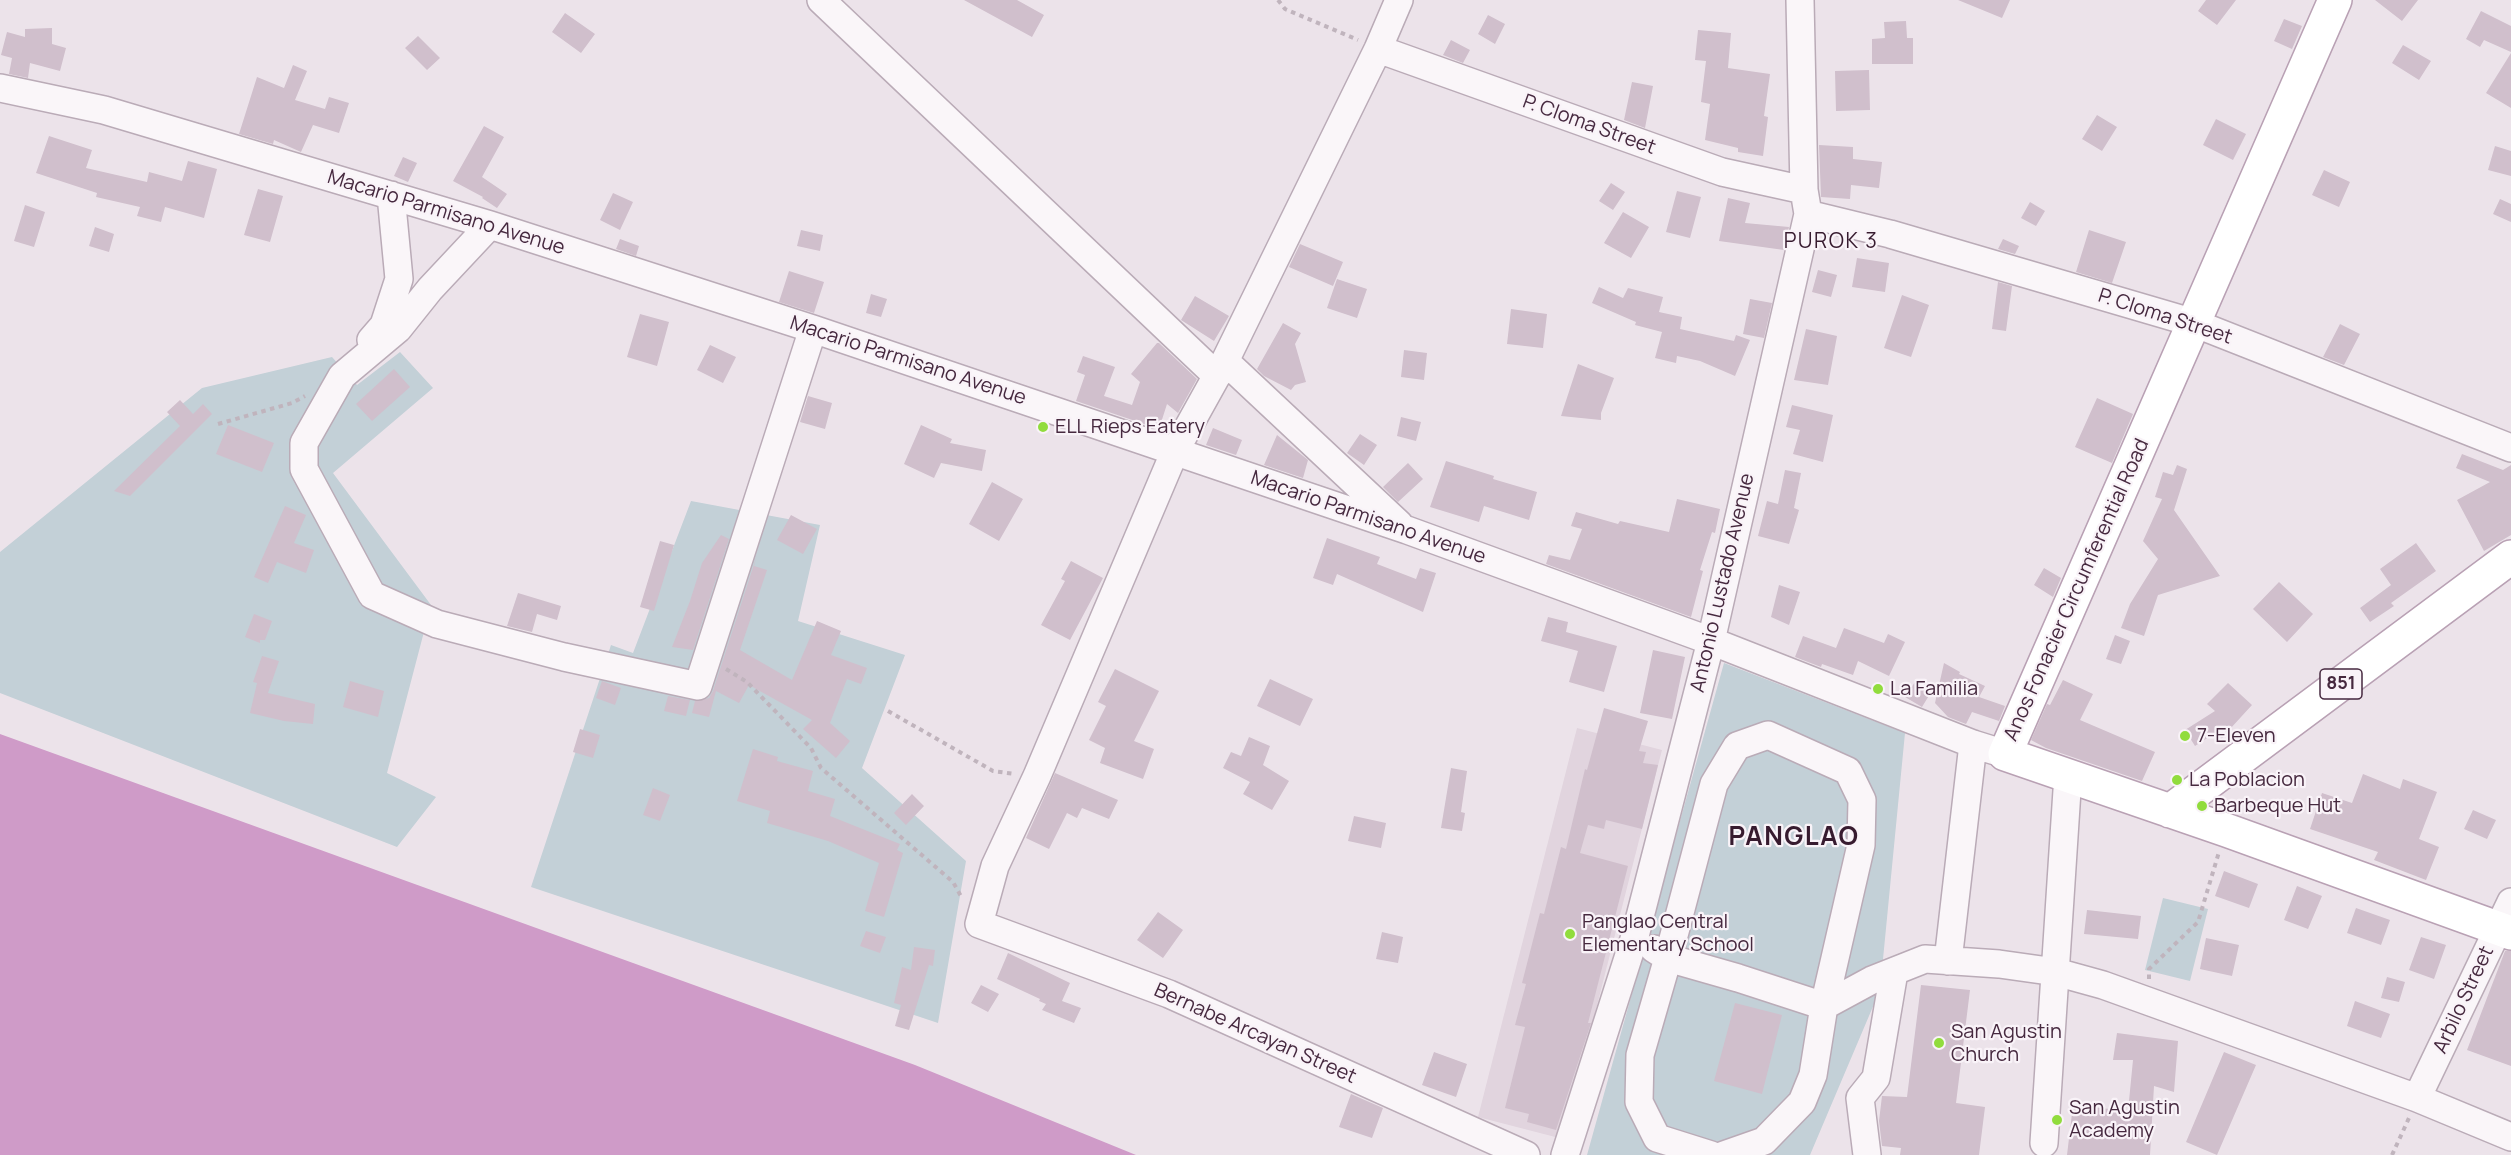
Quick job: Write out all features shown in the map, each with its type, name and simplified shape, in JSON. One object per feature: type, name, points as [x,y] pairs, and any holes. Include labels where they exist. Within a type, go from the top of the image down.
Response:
[{"type":"main road","name":"Anos Fonacier Circumferential Road","points":[[2335,0],[2005,754],[2226,830],[2507,921]]},
{"type":"main road","name":"851","points":[[2170,811],[2511,557]]},
{"type":"street","points":[[821,0],[1221,368],[1407,530]]},
{"type":"street","points":[[979,924],[995,866],[1037,776],[1175,451],[1221,368],[1400,0]]},
{"type":"street","name":"Antonio Lustado Avenue","points":[[1565,1155],[1635,936],[1711,641],[1806,202],[1800,0]]},
{"type":"street","name":"P. Cloma Street","points":[[1378,49],[1890,234],[2194,323],[2511,448]]},
{"type":"street","name":"Macario Parmisano Avenue","points":[[0,88],[104,110],[392,195],[813,329],[1407,530],[1711,641],[1973,744],[2005,754]]},
{"type":"street","points":[[392,195],[399,279],[384,325],[342,376],[304,443],[304,469],[372,595],[437,624],[564,657],[698,686],[813,329]]},
{"type":"street","points":[[342,376],[398,329],[430,289],[490,225]]},
{"type":"street","points":[[1711,1155],[1657,1138],[1639,1102],[1640,1055],[1714,784],[1737,746],[1768,735],[1848,771],[1862,800],[1860,845],[1824,1006],[1813,1075],[1802,1102],[1764,1142],[1725,1155]]},
{"type":"street","points":[[1948,961],[1973,744]]},
{"type":"street","points":[[2044,1143],[2068,775]]},
{"type":"street","name":"Arbilo Street","points":[[2417,1098],[2507,921]]},
{"type":"street","name":"Bernabe Arcayan Street","points":[[979,924],[1169,994],[1526,1155]]},
{"type":"street","points":[[1635,936],[1668,958],[1824,1006],[1872,980],[1925,959],[1999,964],[2056,972],[2103,985],[2417,1098],[2511,1137]]},
{"type":"street","points":[[1867,1155],[1860,1098],[1876,1078],[1894,972]]},
{"type":"path","points":[[1278,0],[1285,9],[1378,49]]},
{"type":"path","points":[[218,424],[292,403],[342,376]]},
{"type":"path","points":[[707,659],[747,682],[811,748],[821,768],[953,882],[979,924]]},
{"type":"path","points":[[888,711],[993,771],[1037,776]]},
{"type":"path","points":[[2148,1001],[2150,969],[2198,922],[2226,830]]},
{"type":"path","points":[[2392,1155],[2417,1098]]},
{"type":"shaded area","points":[[400,352],[433,388],[333,473],[431,605],[387,773],[436,797],[397,847],[0,693],[0,552],[202,388],[332,357],[357,385]]},
{"type":"shaded area","points":[[691,501],[820,525],[798,621],[905,655],[862,768],[966,861],[938,1023],[531,887],[611,645],[633,653]]},
{"type":"shaded area","points":[[1724,663],[1905,733],[1880,990],[1810,1155],[1587,1155]]},
{"type":"shaded area","name":"Panglao Central Elementary School","points":[[1577,728],[1662,750],[1563,1139],[1478,1117]]},
{"type":"shaded area","points":[[0,734],[915,1065],[1136,1155],[0,1155]]},
{"type":"shaded area","points":[[2163,898],[2208,909],[2190,981],[2145,970]]},
{"type":"building","points":[[964,0],[1017,0],[1044,15],[1032,37]]},
{"type":"building","points":[[1958,0],[2010,0],[2002,18]]},
{"type":"building","points":[[2206,0],[2236,0],[2217,25],[2198,11]]},
{"type":"building","points":[[2375,0],[2418,0],[2402,21]]},
{"type":"building","points":[[2481,11],[2511,26],[2511,52],[2484,40],[2480,47],[2466,39]]},
{"type":"building","points":[[565,13],[595,34],[581,53],[552,32]]},
{"type":"building","points":[[1488,15],[1505,24],[1495,44],[1478,34]]},
{"type":"building","points":[[2284,19],[2302,26],[2292,49],[2274,41]]},
{"type":"building","points":[[1906,21],[1907,38],[1913,38],[1913,64],[1872,64],[1872,39],[1885,38],[1884,22]]},
{"type":"building","points":[[52,28],[52,44],[66,48],[60,71],[30,63],[28,78],[9,74],[12,58],[1,55],[7,32],[25,37],[25,29]]},
{"type":"building","points":[[1698,30],[1731,33],[1728,68],[1770,74],[1764,116],[1768,117],[1763,156],[1738,152],[1738,148],[1705,140],[1710,104],[1701,102],[1706,61],[1695,60]]},
{"type":"building","points":[[418,36],[440,58],[427,70],[405,48]]},
{"type":"building","points":[[1451,40],[1470,50],[1463,63],[1443,55]]},
{"type":"building","points":[[2403,45],[2431,61],[2419,80],[2392,63]]},
{"type":"building","points":[[2511,53],[2511,108],[2486,93]]},
{"type":"building","points":[[293,65],[307,71],[295,100],[325,109],[329,97],[349,103],[339,133],[313,125],[301,152],[274,140],[273,144],[239,134],[257,77],[284,88]]},
{"type":"building","points":[[1869,70],[1870,110],[1836,111],[1835,71]]},
{"type":"building","points":[[1632,82],[1653,86],[1645,128],[1624,120]]},
{"type":"building","points":[[2097,115],[2117,127],[2102,151],[2082,139]]},
{"type":"building","points":[[2216,119],[2246,134],[2233,160],[2203,145]]},
{"type":"building","points":[[484,126],[504,137],[482,177],[507,194],[497,208],[483,197],[453,181]]},
{"type":"building","points":[[49,136],[92,150],[86,168],[147,182],[149,172],[182,181],[188,161],[217,169],[204,218],[165,207],[161,222],[137,216],[140,207],[96,197],[97,193],[36,173]]},
{"type":"building","points":[[1819,145],[1853,147],[1853,159],[1882,162],[1879,188],[1851,185],[1850,199],[1821,197]]},
{"type":"building","points":[[2495,146],[2511,151],[2511,176],[2488,170]]},
{"type":"building","points":[[403,157],[417,163],[408,182],[394,176]]},
{"type":"building","points":[[2324,170],[2350,182],[2339,207],[2312,195]]},
{"type":"building","points":[[1611,183],[1625,192],[1613,210],[1599,201]]},
{"type":"building","points":[[258,189],[283,196],[270,242],[244,235]]},
{"type":"building","points":[[1677,191],[1701,197],[1690,238],[1666,232]]},
{"type":"building","points":[[613,193],[633,202],[620,230],[600,220]]},
{"type":"building","points":[[1728,198],[1750,203],[1745,223],[1789,227],[1784,250],[1719,241]]},
{"type":"building","points":[[2500,199],[2511,204],[2511,222],[2493,214]]},
{"type":"building","points":[[2030,202],[2045,211],[2036,226],[2021,218]]},
{"type":"building","points":[[25,205],[45,212],[34,247],[14,241]]},
{"type":"building","points":[[1623,212],[1649,227],[1631,258],[1604,243]]},
{"type":"building","points":[[95,227],[114,234],[109,252],[89,246]]},
{"type":"building","points":[[801,230],[823,235],[820,251],[797,246]]},
{"type":"building","points":[[2089,230],[2126,242],[2112,283],[2076,272]]},
{"type":"building","points":[[620,239],[639,246],[636,256],[616,249]]},
{"type":"building","points":[[2003,239],[2019,246],[2015,254],[1998,249]]},
{"type":"building","points":[[1300,244],[1343,262],[1333,286],[1289,267]]},
{"type":"building","points":[[1857,258],[1889,263],[1885,292],[1852,287]]},
{"type":"building","points":[[1818,270],[1837,275],[1831,297],[1812,292]]},
{"type":"building","points":[[789,271],[824,282],[814,313],[779,302]]},
{"type":"building","points":[[1337,279],[1367,289],[1357,318],[1327,308]]},
{"type":"building","points":[[1998,282],[2012,286],[2006,331],[1992,329]]},
{"type":"building","points":[[1599,287],[1623,298],[1628,288],[1663,297],[1659,312],[1682,317],[1680,329],[1734,341],[1736,335],[1750,340],[1735,376],[1700,361],[1677,356],[1676,363],[1655,358],[1662,332],[1635,325],[1636,322],[1592,303]]},
{"type":"building","points":[[871,294],[887,299],[881,317],[866,313]]},
{"type":"building","points":[[1902,295],[1929,305],[1911,357],[1884,348]]},
{"type":"building","points":[[1195,296],[1229,316],[1214,341],[1181,320]]},
{"type":"building","points":[[1750,299],[1772,303],[1764,338],[1743,334]]},
{"type":"building","points":[[1511,309],[1547,314],[1543,348],[1507,344]]},
{"type":"building","points":[[640,314],[669,322],[657,366],[627,357]]},
{"type":"building","points":[[1283,323],[1301,333],[1295,344],[1306,382],[1295,385],[1291,390],[1264,376],[1257,369]]},
{"type":"building","points":[[2340,324],[2360,334],[2344,365],[2323,357]]},
{"type":"building","points":[[1806,329],[1837,336],[1828,385],[1794,380]]},
{"type":"building","points":[[1157,343],[1197,379],[1178,413],[1167,404],[1159,429],[1076,401],[1085,375],[1077,372],[1083,356],[1115,367],[1104,396],[1132,405],[1140,382],[1131,374]]},
{"type":"building","points":[[710,345],[736,357],[723,383],[697,370]]},
{"type":"building","points":[[1404,350],[1427,353],[1424,380],[1401,377]]},
{"type":"building","points":[[1578,364],[1614,378],[1601,413],[1601,420],[1561,416]]},
{"type":"building","points":[[394,369],[410,387],[372,421],[356,404]]},
{"type":"building","points":[[808,396],[832,403],[825,429],[800,422]]},
{"type":"building","points":[[2097,398],[2133,414],[2112,463],[2075,447]]},
{"type":"building","points":[[180,400],[193,414],[203,404],[212,414],[130,496],[114,491],[180,426],[167,412]]},
{"type":"building","points":[[1792,405],[1833,415],[1823,462],[1793,454],[1800,430],[1786,427]]},
{"type":"building","points":[[1401,417],[1421,422],[1416,441],[1397,436]]},
{"type":"building","points":[[228,425],[274,443],[262,472],[216,454]]},
{"type":"building","points":[[921,425],[952,439],[950,443],[986,450],[982,471],[941,463],[934,478],[904,464]]},
{"type":"building","points":[[1213,428],[1242,440],[1236,455],[1206,445]]},
{"type":"building","points":[[1360,434],[1377,445],[1364,465],[1347,453]]},
{"type":"building","points":[[1277,435],[1308,460],[1303,478],[1264,465]]},
{"type":"building","points":[[2462,454],[2503,470],[2511,465],[2511,535],[2484,551],[2457,500],[2490,482],[2456,468]]},
{"type":"building","points":[[1446,461],[1494,476],[1493,479],[1537,492],[1529,520],[1484,506],[1479,522],[1430,507]]},
{"type":"building","points":[[1408,463],[1423,479],[1398,502],[1383,487]]},
{"type":"building","points":[[2177,465],[2187,469],[2174,510],[2220,576],[2158,595],[2144,636],[2121,628],[2130,604],[2158,559],[2143,541],[2162,499],[2155,497],[2163,472],[2173,475]]},
{"type":"building","points":[[1785,470],[1801,473],[1794,508],[1799,510],[1789,544],[1758,536],[1767,501],[1778,504]]},
{"type":"building","points":[[992,482],[1023,499],[999,541],[969,524]]},
{"type":"building","points":[[1677,499],[1720,509],[1715,533],[1712,532],[1700,570],[1703,571],[1691,617],[1546,564],[1549,555],[1570,560],[1582,529],[1571,526],[1576,512],[1618,524],[1620,521],[1669,532]]},
{"type":"building","points":[[285,506],[306,515],[294,543],[314,550],[306,573],[277,562],[268,583],[254,577]]},
{"type":"building","points":[[791,515],[817,529],[803,554],[777,540]]},
{"type":"building","points":[[721,535],[729,539],[693,650],[672,647],[702,563]]},
{"type":"building","points":[[1327,538],[1380,557],[1377,564],[1416,579],[1420,568],[1436,573],[1423,612],[1337,574],[1333,585],[1313,578]]},
{"type":"building","points":[[660,541],[674,545],[654,611],[640,607]]},
{"type":"building","points":[[2416,543],[2436,571],[2391,603],[2394,606],[2370,622],[2360,608],[2391,585],[2380,569]]},
{"type":"building","points":[[757,555],[754,566],[767,570],[740,650],[792,680],[817,621],[841,631],[831,655],[867,668],[861,684],[847,679],[830,723],[850,741],[836,758],[803,729],[812,720],[749,685],[739,703],[716,691],[709,717],[692,713],[695,701],[709,698],[713,691]]},
{"type":"building","points":[[1071,561],[1103,578],[1070,640],[1041,625],[1065,581],[1061,579]]},
{"type":"building","points":[[2044,568],[2061,578],[2053,597],[2034,585]]},
{"type":"building","points":[[2279,582],[2313,614],[2287,642],[2253,609]]},
{"type":"building","points":[[1779,585],[1800,592],[1789,625],[1771,617]]},
{"type":"building","points":[[518,593],[561,606],[557,620],[537,614],[532,632],[507,626]]},
{"type":"building","points":[[254,614],[272,621],[265,640],[260,640],[260,643],[245,637]]},
{"type":"building","points":[[1548,617],[1568,622],[1566,632],[1617,646],[1604,692],[1569,682],[1578,651],[1541,641]]},
{"type":"building","points":[[1844,628],[1884,643],[1888,634],[1905,642],[1889,676],[1858,661],[1853,675],[1822,664],[1821,667],[1795,657],[1803,636],[1836,648]]},
{"type":"building","points":[[2115,635],[2130,641],[2121,664],[2106,659]]},
{"type":"building","points":[[1653,650],[1685,657],[1672,719],[1640,713]]},
{"type":"building","points":[[262,656],[279,661],[268,693],[315,704],[313,724],[284,721],[250,713],[257,683],[253,682]]},
{"type":"building","points":[[1944,663],[1960,672],[1959,674],[1985,686],[1979,697],[2005,706],[1999,721],[1972,712],[1966,724],[1948,717],[1935,703]]},
{"type":"building","points":[[1115,669],[1159,691],[1134,741],[1154,749],[1143,779],[1100,763],[1105,748],[1089,740],[1106,706],[1098,702]]},
{"type":"building","points":[[1270,679],[1313,699],[1300,726],[1257,706]]},
{"type":"building","points":[[1917,679],[1933,689],[1922,707],[1905,697]]},
{"type":"building","points":[[2063,680],[2093,694],[2080,720],[2155,752],[2142,781],[2046,748],[2031,740],[2047,704],[2050,705]]},
{"type":"building","points":[[350,681],[384,691],[378,717],[343,707]]},
{"type":"building","points":[[602,681],[621,688],[615,705],[596,698]]},
{"type":"building","points":[[2228,683],[2252,705],[2230,729],[2231,731],[2220,740],[2215,733],[2195,746],[2185,730],[2215,711],[2207,704]]},
{"type":"building","points":[[668,696],[690,700],[686,716],[664,711]]},
{"type":"building","name":"Panglao Central Elementary School","points":[[1604,708],[1648,721],[1639,751],[1646,752],[1643,763],[1658,765],[1642,829],[1606,820],[1604,829],[1588,825],[1580,853],[1628,866],[1588,1023],[1591,1023],[1556,1130],[1527,1122],[1529,1114],[1505,1108],[1525,1027],[1515,1025],[1526,984],[1522,983],[1540,913],[1544,914],[1561,847],[1566,849],[1585,769],[1587,770]]},
{"type":"building","points":[[580,729],[600,735],[593,758],[573,752]]},
{"type":"building","points":[[1249,737],[1270,746],[1263,765],[1289,781],[1272,810],[1243,794],[1250,782],[1223,768],[1231,752],[1241,756]]},
{"type":"building","points":[[753,749],[778,757],[777,761],[813,771],[808,791],[835,799],[830,816],[900,844],[897,850],[903,853],[884,917],[865,911],[879,863],[828,841],[767,823],[770,811],[737,801]]},
{"type":"building","points":[[1451,768],[1467,771],[1461,812],[1465,813],[1462,831],[1441,828]]},
{"type":"building","points":[[1055,773],[1118,800],[1109,819],[1082,808],[1077,818],[1067,813],[1049,849],[1026,838]]},
{"type":"building","points":[[2363,774],[2400,789],[2403,779],[2437,792],[2419,839],[2439,847],[2426,880],[2374,860],[2378,852],[2310,829],[2322,793],[2352,803]]},
{"type":"building","points":[[653,788],[670,795],[660,821],[643,815]]},
{"type":"building","points":[[912,794],[924,806],[906,825],[894,813]]},
{"type":"building","points":[[2473,810],[2496,820],[2487,839],[2464,829]]},
{"type":"building","points":[[1354,816],[1386,823],[1381,848],[1348,841]]},
{"type":"building","points":[[2224,871],[2258,884],[2249,908],[2215,896]]},
{"type":"building","points":[[2297,886],[2322,896],[2308,929],[2284,920]]},
{"type":"building","points":[[2356,908],[2390,920],[2381,945],[2347,933]]},
{"type":"building","points":[[2087,910],[2141,916],[2138,939],[2084,934]]},
{"type":"building","points":[[1158,912],[1183,930],[1163,958],[1137,940]]},
{"type":"building","points":[[866,931],[886,937],[880,953],[860,946]]},
{"type":"building","points":[[1382,932],[1403,937],[1398,963],[1376,959]]},
{"type":"building","points":[[2421,937],[2446,945],[2434,979],[2409,970]]},
{"type":"building","points":[[2206,938],[2239,945],[2232,976],[2200,969]]},
{"type":"building","points":[[914,947],[935,950],[933,966],[929,965],[909,1030],[895,1026],[901,1005],[894,1003],[902,967],[911,970]]},
{"type":"building","points":[[2505,951],[2511,951],[2511,1066],[2467,1050]]},
{"type":"building","points":[[1008,953],[1070,983],[1062,1001],[1081,1008],[1074,1023],[1042,1010],[1046,1004],[1039,1001],[1040,999],[997,979]]},
{"type":"building","points":[[2387,977],[2405,982],[2399,1002],[2381,998]]},
{"type":"building","points":[[981,985],[999,994],[988,1012],[971,1003]]},
{"type":"building","name":"San Agustin Church","points":[[1921,985],[1970,990],[1956,1103],[1985,1107],[1979,1155],[1900,1155],[1901,1148],[1882,1146],[1879,1121],[1882,1096],[1907,1097]]},
{"type":"building","points":[[2355,1001],[2390,1014],[2381,1038],[2347,1026]]},
{"type":"building","points":[[1735,1003],[1782,1015],[1762,1094],[1714,1081]]},
{"type":"building","points":[[2117,1033],[2178,1041],[2174,1092],[2154,1086],[2150,1155],[2067,1155],[2073,1105],[2128,1111],[2133,1060],[2113,1060]]},
{"type":"building","points":[[1434,1052],[1467,1064],[1456,1097],[1422,1085]]},
{"type":"building","points":[[2224,1052],[2256,1065],[2217,1155],[2186,1142]]},
{"type":"building","points":[[1351,1094],[1383,1108],[1372,1138],[1339,1127]]},
{"type":"place","name":"ELL Rieps Eatery","points":[[1043,427]]},
{"type":"place","name":"La Familia","points":[[1878,689]]},
{"type":"place","name":"7-Eleven","points":[[2185,736]]},
{"type":"place","name":"La Poblacion","points":[[2177,780]]},
{"type":"place","name":"Barbeque Hut","points":[[2202,806]]},
{"type":"place","name":"Panglao Central Elementary School","points":[[1570,934]]},
{"type":"place","name":"San Agustin Church","points":[[1939,1043]]},
{"type":"place","name":"San Agustin Academy","points":[[2057,1120]]},
{"type":"district","name":"PUROK 3","points":[[1831,242]]},
{"type":"district","name":"PANGLAO","points":[[1794,838]]}]
